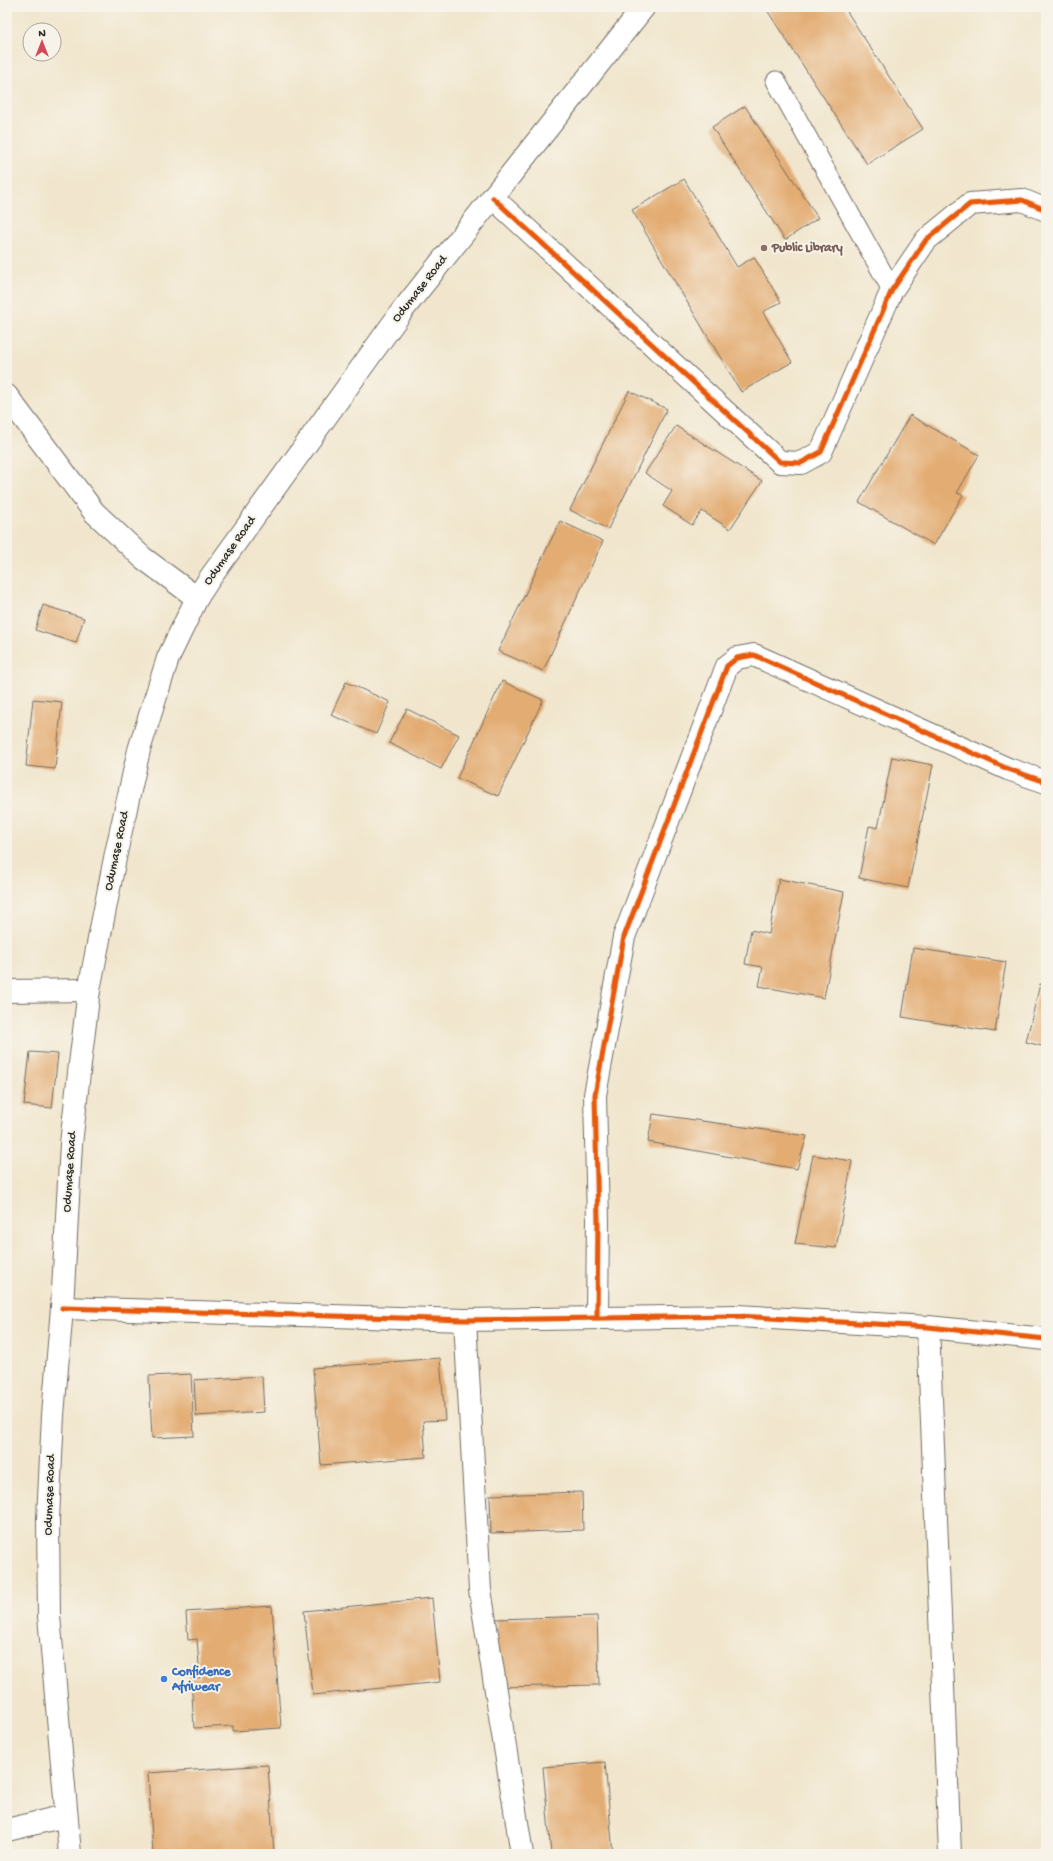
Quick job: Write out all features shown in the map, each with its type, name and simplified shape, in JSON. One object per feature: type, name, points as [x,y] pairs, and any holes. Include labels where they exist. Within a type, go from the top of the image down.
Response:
[{"type":"street","name":"Odumase Road","points":[[70,1854],[65,1816],[48,1616],[48,1511],[53,1415],[62,1308],[71,1144],[89,990],[116,853],[139,750],[168,658],[197,598],[402,311],[644,7]]},
{"type":"street","points":[[493,198],[780,462],[801,463],[821,452],[892,290],[926,240],[970,204],[1022,200],[1046,210]]},
{"type":"street","points":[[7,396],[94,512],[143,558],[197,598]]},
{"type":"street","points":[[597,1317],[598,1221],[595,1095],[624,937],[727,666],[737,658],[754,655],[1008,769],[1046,782]]},
{"type":"street","points":[[7,991],[89,990]]},
{"type":"street","points":[[62,1308],[465,1320],[736,1316],[928,1327],[1046,1339]]},
{"type":"street","points":[[465,1320],[480,1590],[522,1854]]},
{"type":"street","points":[[928,1327],[950,1854]]},
{"type":"street","points":[[7,1830],[65,1816]]},
{"type":"lane","points":[[776,81],[892,290]]},
{"type":"building","points":[[765,7],[844,7],[923,129],[867,164]]},
{"type":"building","points":[[745,106],[818,218],[785,240],[712,127]]},
{"type":"building","points":[[684,179],[737,267],[754,257],[781,302],[763,312],[792,362],[741,392],[632,210]]},
{"type":"building","points":[[629,391],[667,409],[608,529],[570,510]]},
{"type":"building","points":[[910,415],[979,455],[957,493],[963,495],[934,545],[859,502]]},
{"type":"building","points":[[676,426],[762,481],[730,529],[702,511],[692,525],[663,506],[672,491],[645,473]]},
{"type":"building","points":[[560,521],[603,541],[543,671],[498,651]]},
{"type":"building","points":[[43,605],[84,618],[76,643],[35,630]]},
{"type":"building","points":[[502,681],[543,700],[498,796],[457,778]]},
{"type":"building","points":[[346,682],[390,702],[376,734],[331,715]]},
{"type":"building","points":[[33,699],[62,702],[55,769],[26,766]]},
{"type":"building","points":[[407,709],[459,735],[441,769],[389,743]]},
{"type":"building","points":[[892,757],[933,765],[908,888],[859,878],[869,826],[878,828]]},
{"type":"building","points":[[779,879],[844,892],[824,998],[759,986],[763,967],[745,964],[751,930],[769,934]]},
{"type":"building","points":[[913,948],[1006,962],[995,1032],[902,1017]]},
{"type":"building","points":[[1040,984],[1046,985],[1046,1047],[1026,1042]]},
{"type":"building","points":[[30,1052],[58,1054],[52,1108],[24,1105]]},
{"type":"building","points":[[653,1114],[807,1136],[797,1169],[648,1142]]},
{"type":"building","points":[[813,1155],[852,1161],[836,1248],[795,1244]]},
{"type":"building","points":[[440,1358],[445,1420],[423,1421],[426,1457],[321,1465],[313,1368]]},
{"type":"building","points":[[191,1374],[194,1436],[152,1438],[149,1376]]},
{"type":"building","points":[[262,1376],[264,1412],[196,1416],[194,1380]]},
{"type":"building","points":[[582,1492],[583,1530],[491,1533],[490,1495]]},
{"type":"building","points":[[432,1598],[440,1682],[313,1695],[304,1611]]},
{"type":"building","points":[[272,1606],[281,1728],[233,1731],[233,1726],[194,1728],[191,1678],[200,1678],[197,1639],[188,1640],[186,1612]]},
{"type":"building","points":[[597,1616],[599,1685],[498,1687],[496,1619]]},
{"type":"building","points":[[605,1762],[613,1854],[551,1854],[543,1767]]},
{"type":"building","points":[[268,1765],[274,1854],[153,1854],[148,1773]]},
{"type":"cycle path","points":[[493,198],[780,462],[801,463],[821,452],[892,290],[926,240],[970,204],[1022,200],[1046,210]]},
{"type":"cycle path","points":[[597,1317],[598,1221],[595,1095],[624,937],[727,666],[737,658],[754,655],[1008,769],[1046,782]]},
{"type":"cycle path","points":[[62,1308],[465,1320],[737,1316],[928,1327],[1046,1339]]},
{"type":"place","name":"Public Library","points":[[764,248]]},
{"type":"place","name":"Confidence Afriwear","points":[[164,1679]]}]
